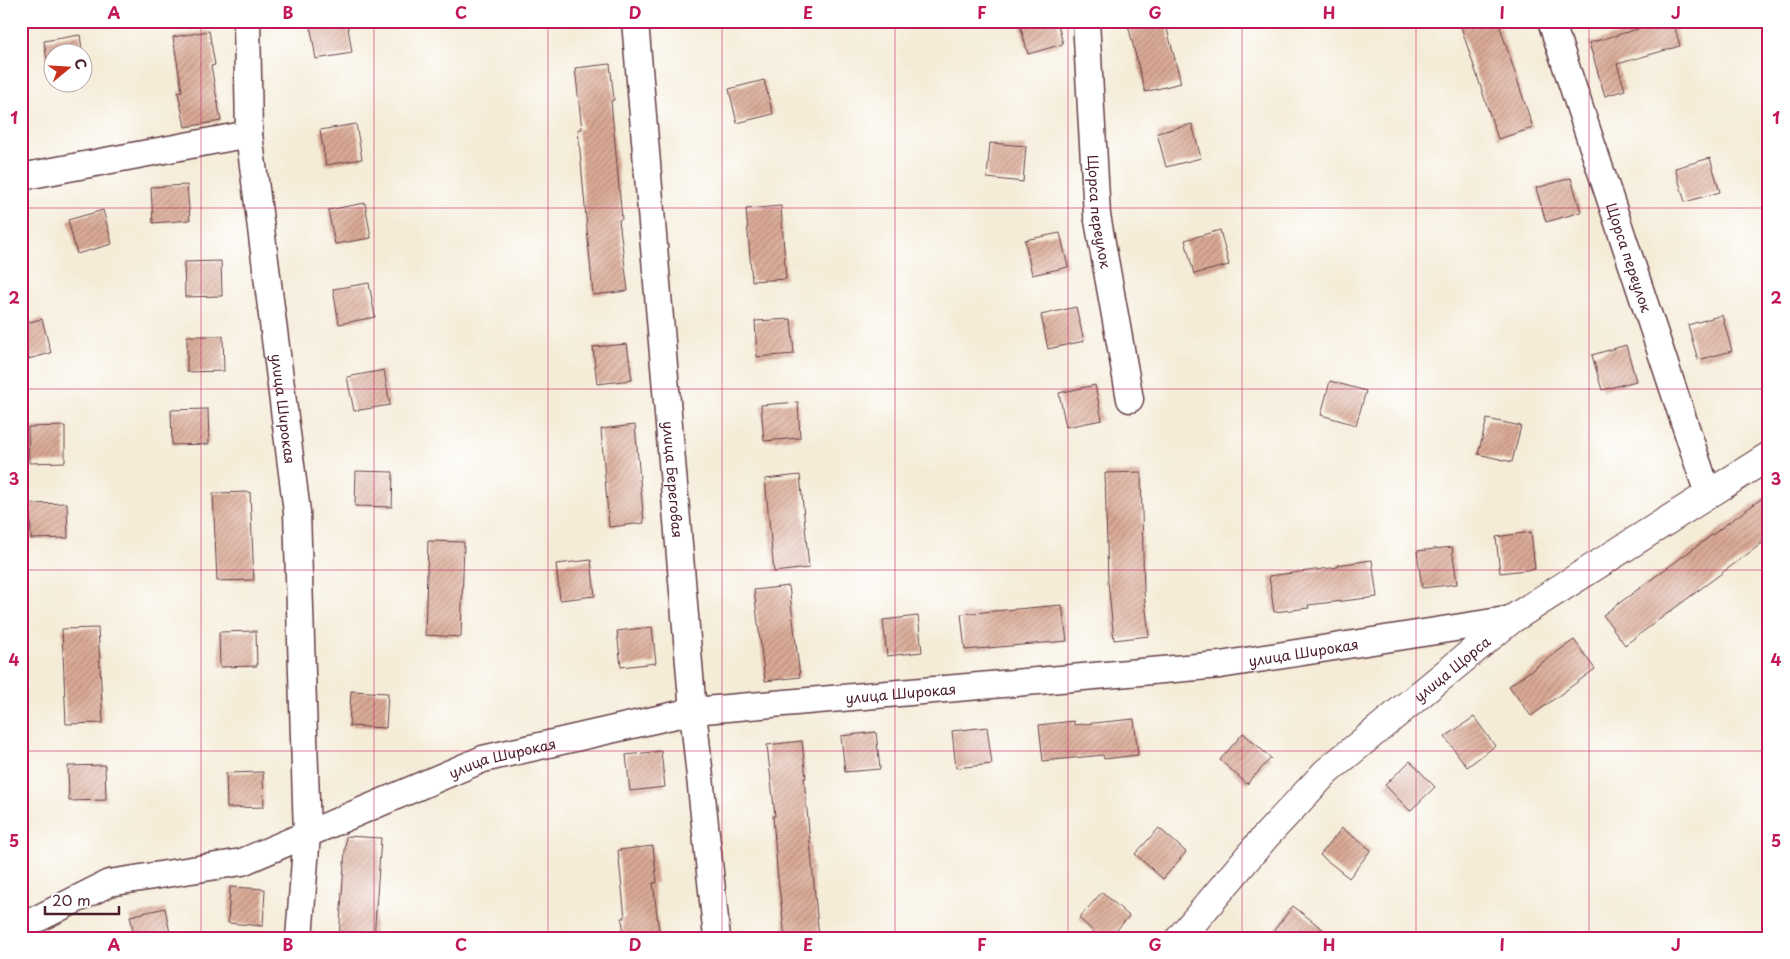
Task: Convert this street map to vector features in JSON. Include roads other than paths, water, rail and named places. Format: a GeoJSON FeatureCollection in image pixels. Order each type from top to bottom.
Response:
{"type":"FeatureCollection","features":[{"type":"Feature","properties":{"kind":"street","name":"улица Широкая"},"geometry":{"type":"LineString","coordinates":[[246,21],[249,134],[297,512],[307,834],[299,938]]}},
{"type":"Feature","properties":{"kind":"street","name":"улица Береговая"},"geometry":{"type":"LineString","coordinates":[[635,21],[693,711],[717,938]]}},
{"type":"Feature","properties":{"kind":"street","name":"Щорса переулок"},"geometry":{"type":"LineString","coordinates":[[1086,21],[1097,215],[1130,399]]}},
{"type":"Feature","properties":{"kind":"street","name":"Щорса переулок"},"geometry":{"type":"LineString","coordinates":[[1551,21],[1708,494]]}},
{"type":"Feature","properties":{"kind":"street"},"geometry":{"type":"LineString","coordinates":[[22,172],[249,134]]}},
{"type":"Feature","properties":{"kind":"street","name":"улица Щорса"},"geometry":{"type":"LineString","coordinates":[[1180,938],[1265,837],[1326,772],[1512,619],[1769,456]]}},
{"type":"Feature","properties":{"kind":"street","name":"улица Широкая"},"geometry":{"type":"LineString","coordinates":[[21,928],[109,883],[242,862],[483,759],[693,711],[1220,665],[1512,619]]}}]}
